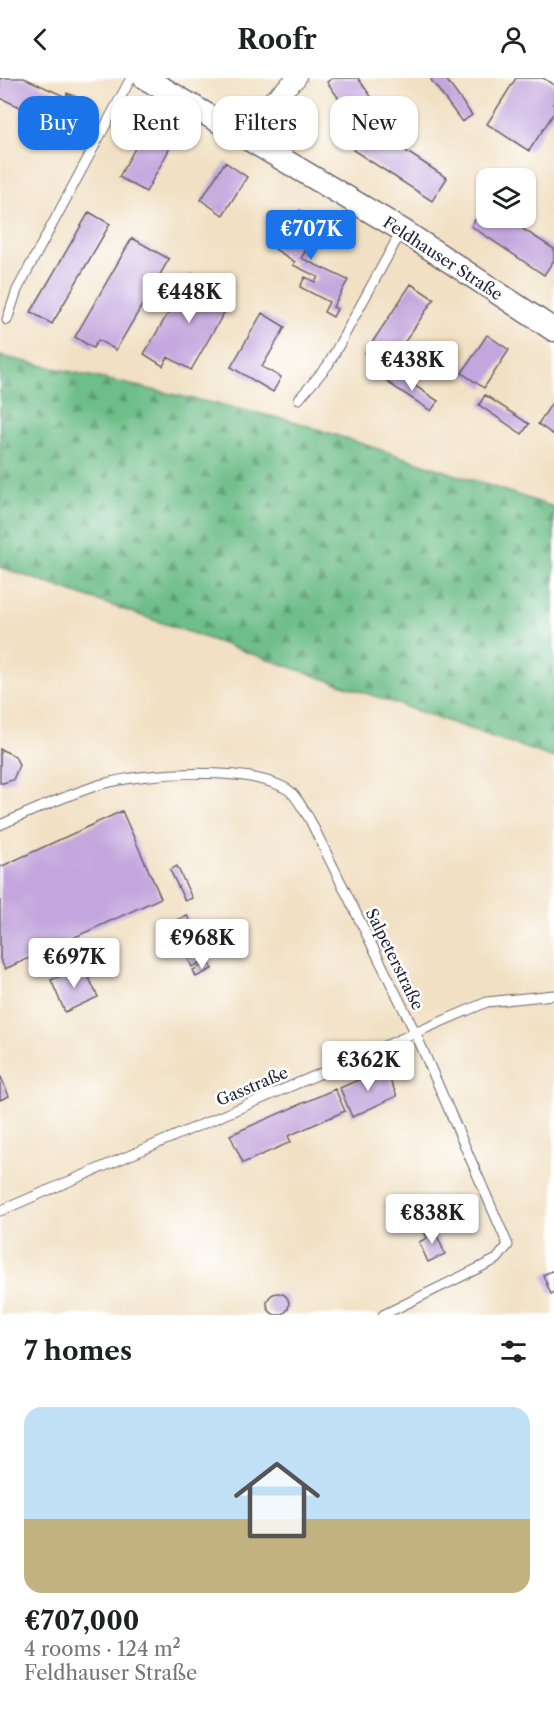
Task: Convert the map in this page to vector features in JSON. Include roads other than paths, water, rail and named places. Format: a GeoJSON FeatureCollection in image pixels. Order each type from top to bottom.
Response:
{"type":"FeatureCollection","features":[{"type":"Feature","properties":{"kind":"street","name":"Feldhauser Straße"},"geometry":{"type":"LineString","coordinates":[[145,78],[213,117]]}},
{"type":"Feature","properties":{"kind":"street"},"geometry":{"type":"LineString","coordinates":[[277,96],[297,78]]}},
{"type":"Feature","properties":{"kind":"street","name":"Feldhauser Straße"},"geometry":{"type":"LineString","coordinates":[[269,150],[402,230],[554,330]]}},
{"type":"Feature","properties":{"kind":"lane"},"geometry":{"type":"LineString","coordinates":[[7,320],[17,290],[131,78]]}},
{"type":"Feature","properties":{"kind":"lane"},"geometry":{"type":"LineString","coordinates":[[298,399],[328,365],[402,230]]}},
{"type":"Feature","properties":{"kind":"lane","name":"Salpeterstraße"},"geometry":{"type":"LineString","coordinates":[[0,825],[66,795],[105,783],[172,775],[252,777],[288,790],[309,818],[415,1032],[508,1245],[497,1259],[383,1315]]}},
{"type":"Feature","properties":{"kind":"lane","name":"Gasstraße"},"geometry":{"type":"LineString","coordinates":[[0,1211],[487,1002],[554,995]]}}]}
